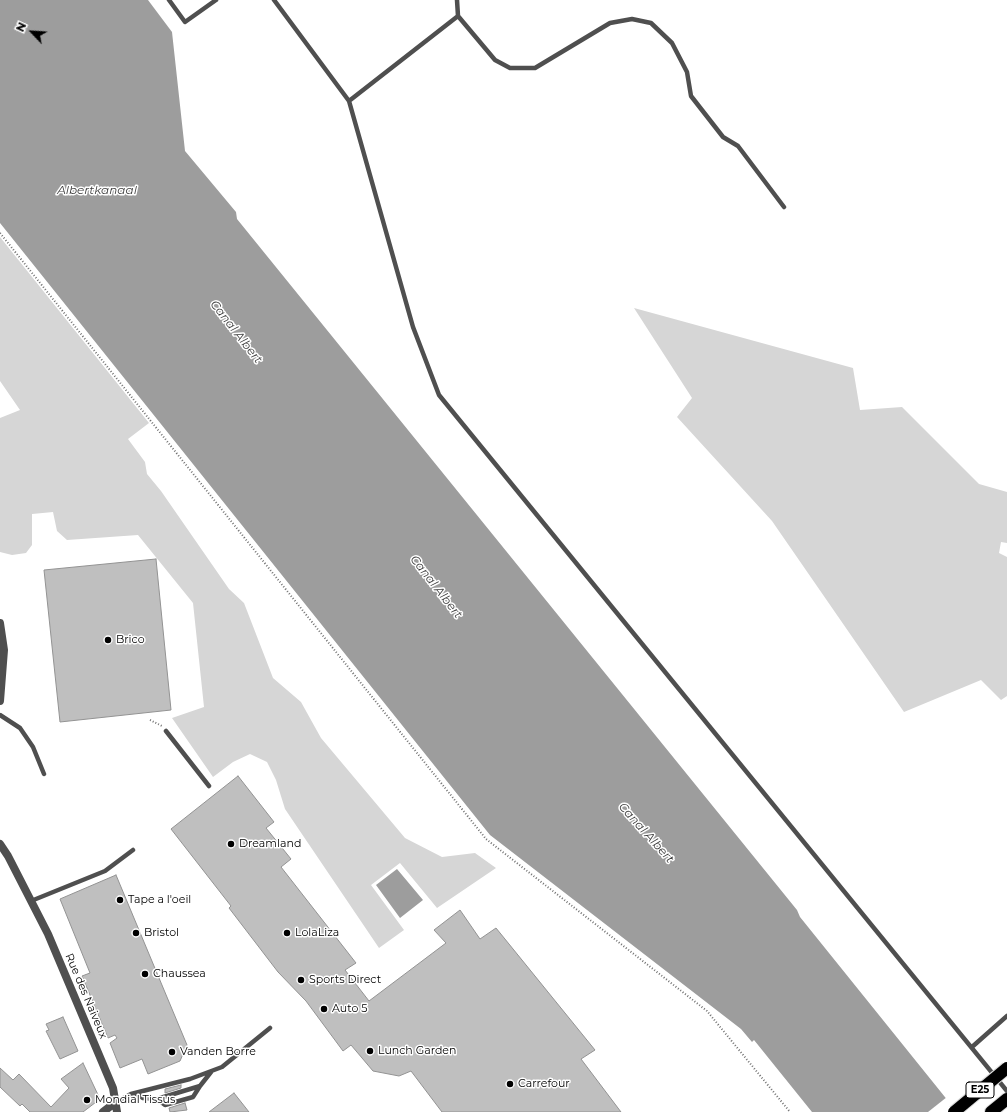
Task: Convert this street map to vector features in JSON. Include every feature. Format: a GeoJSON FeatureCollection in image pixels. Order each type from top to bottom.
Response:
{"type":"FeatureCollection","features":[{"type":"Feature","properties":{"kind":"highway","name":"E25"},"geometry":{"type":"LineString","coordinates":[[954,1112],[1007,1068]]}},
{"type":"Feature","properties":{"kind":"highway","name":"E25"},"geometry":{"type":"LineString","coordinates":[[992,1112],[1007,1099]]}},
{"type":"Feature","properties":{"kind":"street"},"geometry":{"type":"LineString","coordinates":[[0,623],[4,650],[0,701]]}},
{"type":"Feature","properties":{"kind":"street","name":"Rue des Naiveux"},"geometry":{"type":"LineString","coordinates":[[0,844],[8,856],[51,939],[112,1088],[117,1112]]}},
{"type":"Feature","properties":{"kind":"street"},"geometry":{"type":"LineString","coordinates":[[103,1112],[116,1102]]}},
{"type":"Feature","properties":{"kind":"lane"},"geometry":{"type":"LineString","coordinates":[[168,0],[185,22],[216,0]]}},
{"type":"Feature","properties":{"kind":"lane"},"geometry":{"type":"LineString","coordinates":[[274,0],[349,101],[413,327],[439,396],[1007,1091]]}},
{"type":"Feature","properties":{"kind":"lane"},"geometry":{"type":"LineString","coordinates":[[457,0],[458,16],[495,60],[510,68],[535,68],[610,23],[632,19],[651,23],[672,43],[686,72],[691,96],[723,137],[738,146],[784,207]]}},
{"type":"Feature","properties":{"kind":"lane"},"geometry":{"type":"LineString","coordinates":[[349,101],[458,16]]}},
{"type":"Feature","properties":{"kind":"lane"},"geometry":{"type":"LineString","coordinates":[[0,715],[20,728],[33,747],[44,774]]}},
{"type":"Feature","properties":{"kind":"lane"},"geometry":{"type":"LineString","coordinates":[[165,729],[209,786]]}},
{"type":"Feature","properties":{"kind":"lane"},"geometry":{"type":"LineString","coordinates":[[31,901],[105,870],[133,850]]}},
{"type":"Feature","properties":{"kind":"lane"},"geometry":{"type":"LineString","coordinates":[[972,1047],[1007,1016]]}},
{"type":"Feature","properties":{"kind":"lane"},"geometry":{"type":"LineString","coordinates":[[116,1102],[135,1093],[190,1080],[222,1067],[270,1028]]}},
{"type":"Feature","properties":{"kind":"lane"},"geometry":{"type":"LineString","coordinates":[[157,1099],[165,1105],[193,1097],[211,1072]]}},
{"type":"Feature","properties":{"kind":"lane"},"geometry":{"type":"LineString","coordinates":[[135,1093],[143,1098],[157,1099],[200,1086]]}},
{"type":"Feature","properties":{"kind":"path"},"geometry":{"type":"LineString","coordinates":[[0,233],[486,839],[707,1011],[790,1112]]}},
{"type":"Feature","properties":{"kind":"path"},"geometry":{"type":"LineString","coordinates":[[150,720],[160,724],[165,729]]}},
{"type":"Feature","properties":{"kind":"shaded area"},"geometry":{"type":"Polygon","coordinates":[[[0,237],[149,423],[128,439],[145,462],[147,474],[161,491],[229,589],[244,603],[273,678],[301,702],[321,738],[405,838],[442,857],[475,853],[496,868],[437,908],[400,863],[371,885],[404,930],[379,948],[285,809],[276,780],[267,762],[250,754],[233,762],[213,777],[172,718],[204,707],[193,603],[138,535],[67,540],[57,531],[53,512],[32,514],[32,545],[26,553],[12,555],[0,552],[0,418],[20,410],[0,381],[0,237]]]}},
{"type":"Feature","properties":{"kind":"shaded area"},"geometry":{"type":"Polygon","coordinates":[[[634,308],[853,368],[860,410],[902,407],[979,484],[1007,492],[1007,543],[1001,542],[999,553],[1007,557],[1007,696],[1001,700],[981,680],[904,712],[772,521],[677,417],[692,398],[634,308]]]}},
{"type":"Feature","properties":{"kind":"water","name":"Albertkanaal"},"geometry":{"type":"Polygon","coordinates":[[[0,0],[148,0],[172,32],[185,151],[236,212],[237,219],[797,910],[800,917],[957,1112],[812,1112],[754,1040],[752,1042],[741,1029],[490,835],[0,223],[0,0]]]}},
{"type":"Feature","properties":{"kind":"water"},"geometry":{"type":"Polygon","coordinates":[[[397,869],[423,900],[400,918],[376,885],[397,869]]]}},
{"type":"Feature","properties":{"kind":"pier"},"geometry":{"type":"Polygon","coordinates":[[[947,1097],[959,1112],[928,1112],[947,1097]]]}},
{"type":"Feature","properties":{"kind":"building","name":"Brico"},"geometry":{"type":"Polygon","coordinates":[[[156,559],[171,710],[60,722],[44,570],[156,559]]]}},
{"type":"Feature","properties":{"kind":"building"},"geometry":{"type":"Polygon","coordinates":[[[238,776],[274,822],[266,828],[291,859],[281,867],[356,963],[345,970],[369,1001],[446,943],[434,930],[460,910],[480,939],[496,928],[595,1050],[581,1059],[621,1112],[442,1112],[411,1071],[399,1076],[373,1071],[351,1045],[343,1051],[306,1001],[278,972],[229,908],[231,906],[171,829],[238,776]]]}},
{"type":"Feature","properties":{"kind":"building"},"geometry":{"type":"Polygon","coordinates":[[[116,875],[187,1045],[180,1061],[148,1074],[142,1059],[120,1068],[110,1043],[117,1038],[115,1035],[108,1038],[82,976],[90,973],[60,899],[116,875]]]}},
{"type":"Feature","properties":{"kind":"building"},"geometry":{"type":"Polygon","coordinates":[[[63,1017],[78,1051],[60,1059],[46,1031],[49,1030],[46,1024],[63,1017]]]}},
{"type":"Feature","properties":{"kind":"building"},"geometry":{"type":"Polygon","coordinates":[[[83,1063],[100,1099],[83,1112],[30,1112],[22,1104],[20,1106],[0,1087],[0,1068],[13,1080],[19,1074],[51,1107],[69,1088],[61,1079],[83,1063]]]}},
{"type":"Feature","properties":{"kind":"building"},"geometry":{"type":"Polygon","coordinates":[[[181,1085],[181,1088],[165,1093],[165,1089],[181,1085]]]}},
{"type":"Feature","properties":{"kind":"building"},"geometry":{"type":"Polygon","coordinates":[[[234,1093],[249,1112],[209,1112],[234,1093]]]}},
{"type":"Feature","properties":{"kind":"building"},"geometry":{"type":"Polygon","coordinates":[[[185,1103],[187,1110],[170,1112],[169,1108],[185,1103]]]}},
{"type":"Feature","properties":{"kind":"place","name":"Brico"},"geometry":{"type":"Point","coordinates":[108,640]}},
{"type":"Feature","properties":{"kind":"place","name":"Dreamland"},"geometry":{"type":"Point","coordinates":[231,844]}},
{"type":"Feature","properties":{"kind":"place","name":"Tape a l'oeil"},"geometry":{"type":"Point","coordinates":[120,900]}},
{"type":"Feature","properties":{"kind":"place","name":"Bristol"},"geometry":{"type":"Point","coordinates":[136,933]}},
{"type":"Feature","properties":{"kind":"place","name":"LolaLiza"},"geometry":{"type":"Point","coordinates":[287,933]}},
{"type":"Feature","properties":{"kind":"place","name":"Chaussea"},"geometry":{"type":"Point","coordinates":[145,974]}},
{"type":"Feature","properties":{"kind":"place","name":"Sports Direct"},"geometry":{"type":"Point","coordinates":[301,980]}},
{"type":"Feature","properties":{"kind":"place","name":"Auto 5"},"geometry":{"type":"Point","coordinates":[324,1009]}},
{"type":"Feature","properties":{"kind":"place","name":"Lunch Garden"},"geometry":{"type":"Point","coordinates":[370,1051]}},
{"type":"Feature","properties":{"kind":"place","name":"Vanden Borre"},"geometry":{"type":"Point","coordinates":[172,1052]}},
{"type":"Feature","properties":{"kind":"place","name":"Carrefour"},"geometry":{"type":"Point","coordinates":[510,1084]}},
{"type":"Feature","properties":{"kind":"place","name":"Mondial Tissus"},"geometry":{"type":"Point","coordinates":[87,1100]}},
{"type":"Feature","properties":{"kind":"water label","name":"Canal Albert"},"geometry":{"type":"Point","coordinates":[236,332]}},
{"type":"Feature","properties":{"kind":"water label","name":"Canal Albert"},"geometry":{"type":"Point","coordinates":[436,587]}},
{"type":"Feature","properties":{"kind":"water label","name":"Canal Albert"},"geometry":{"type":"Point","coordinates":[646,833]}}]}
